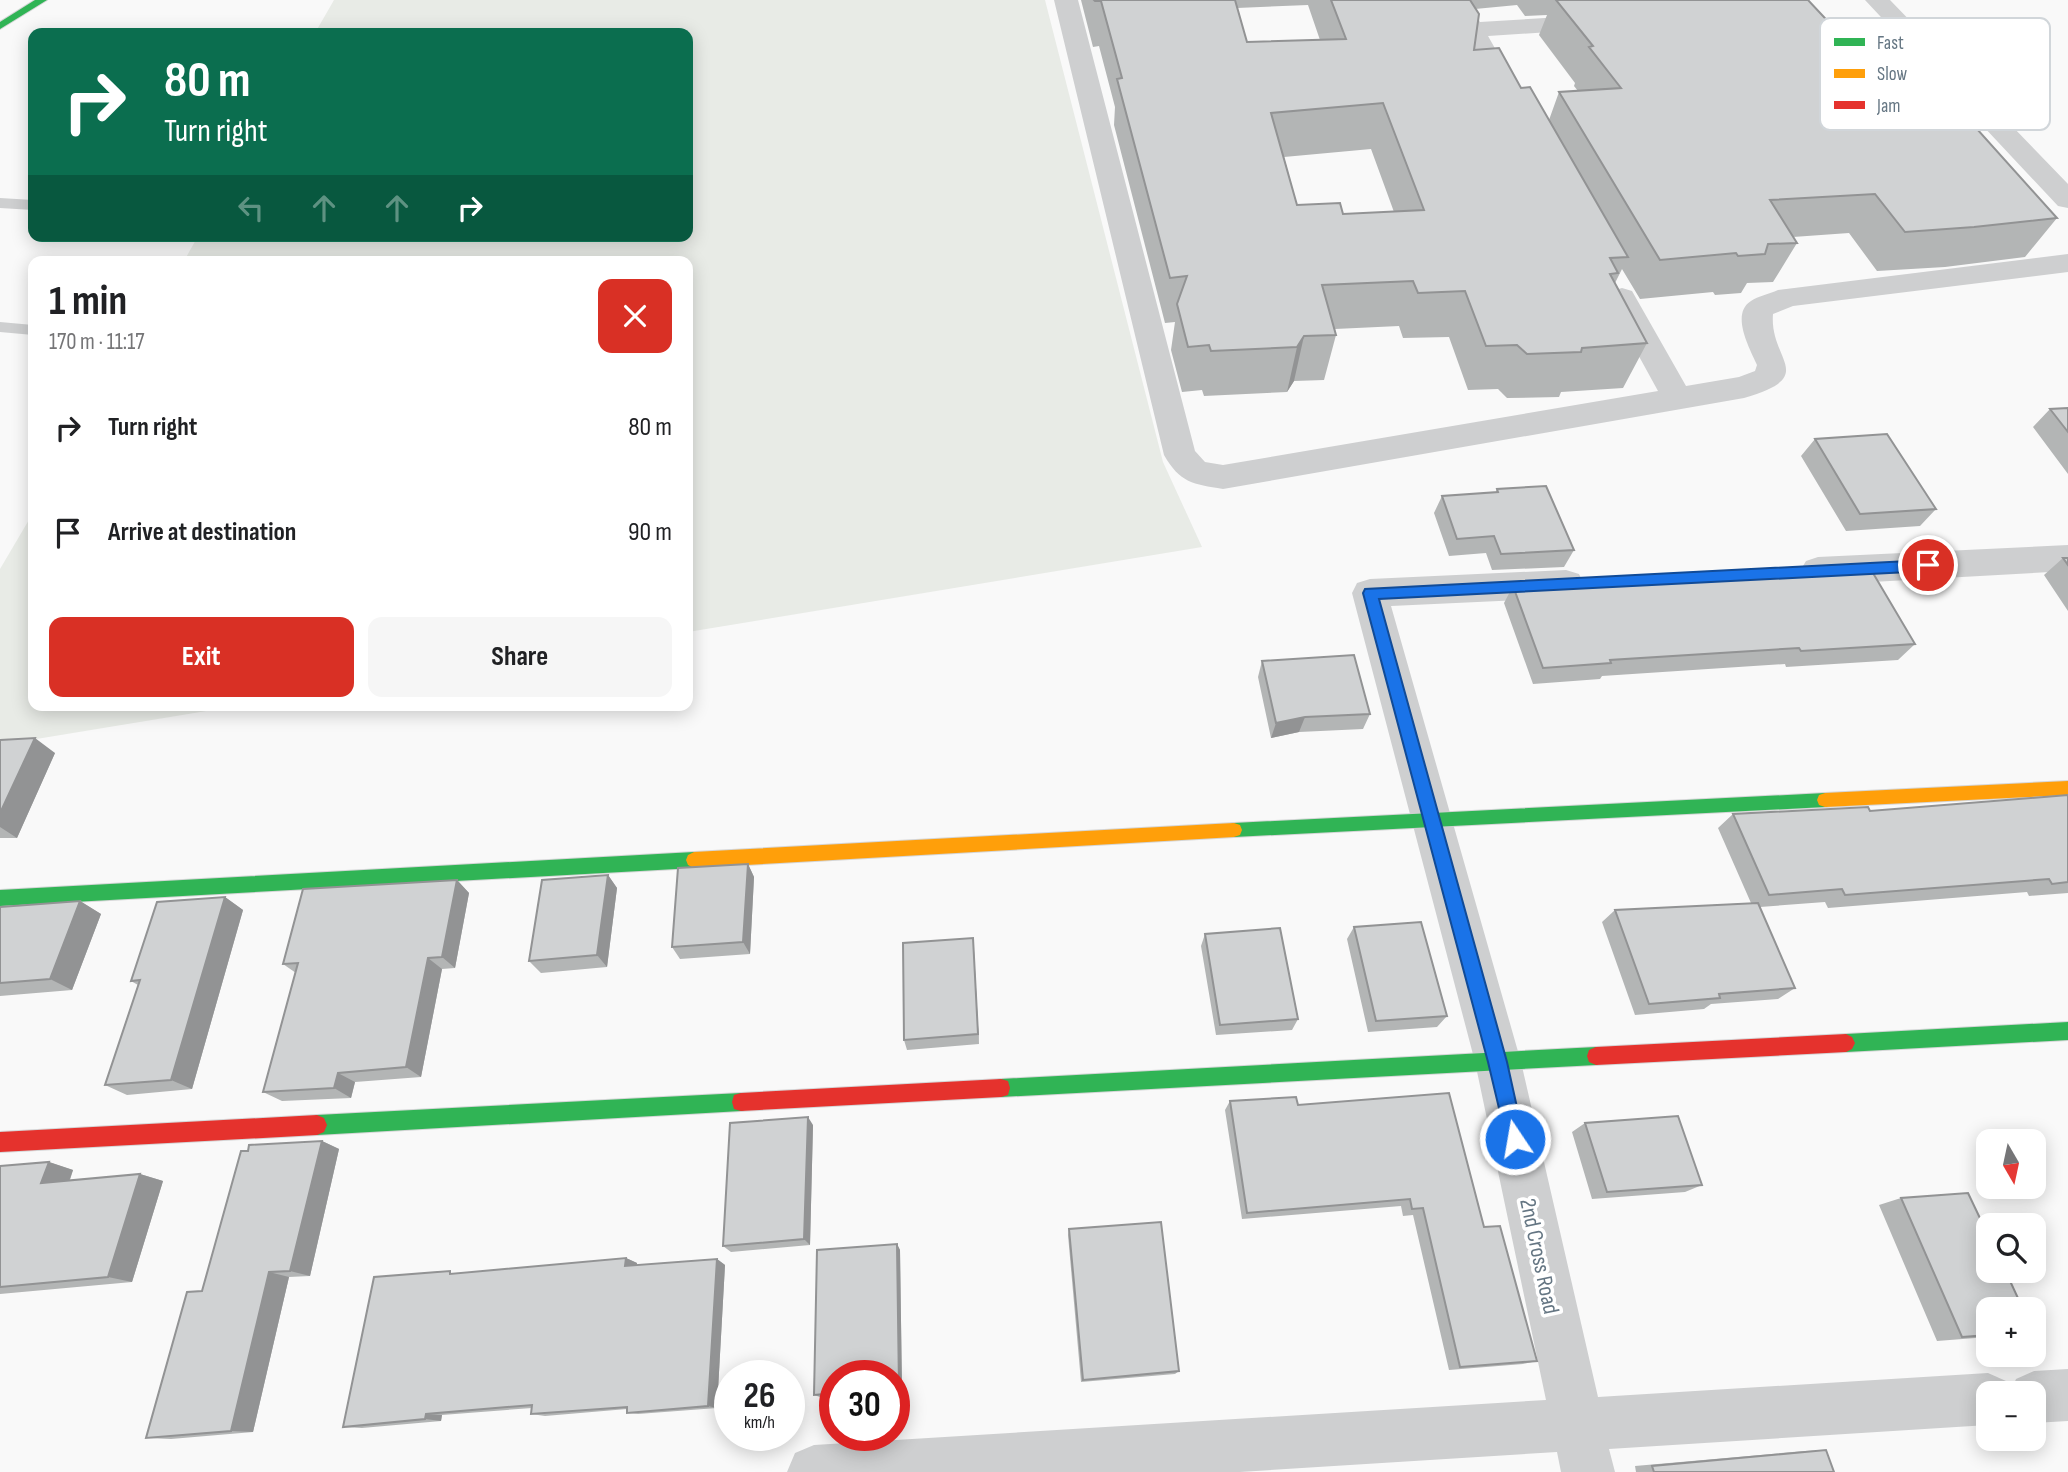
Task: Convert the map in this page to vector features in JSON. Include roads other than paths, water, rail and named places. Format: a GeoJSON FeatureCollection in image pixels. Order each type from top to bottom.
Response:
{"type":"FeatureCollection","features":[{"type":"Feature","properties":{"kind":"street"},"geometry":{"type":"LineString","coordinates":[[0,26],[42,0]]}},
{"type":"Feature","properties":{"kind":"street"},"geometry":{"type":"LineString","coordinates":[[1066,0],[1180,455],[1195,472],[1223,477],[1744,387],[1769,377],[1772,365],[1757,329],[1759,309],[1788,297],[2068,263]]}},
{"type":"Feature","properties":{"kind":"street"},"geometry":{"type":"LineString","coordinates":[[1455,0],[1519,114]]}},
{"type":"Feature","properties":{"kind":"street"},"geometry":{"type":"LineString","coordinates":[[1877,0],[1894,18]]}},
{"type":"Feature","properties":{"kind":"street"},"geometry":{"type":"LineString","coordinates":[[1473,30],[1624,20]]}},
{"type":"Feature","properties":{"kind":"street"},"geometry":{"type":"LineString","coordinates":[[2001,130],[2068,200]]}},
{"type":"Feature","properties":{"kind":"street"},"geometry":{"type":"LineString","coordinates":[[1612,280],[1678,399]]}},
{"type":"Feature","properties":{"kind":"street"},"geometry":{"type":"LineString","coordinates":[[1789,572],[2068,558]]}},
{"type":"Feature","properties":{"kind":"street","name":"2nd Cross Road"},"geometry":{"type":"LineString","coordinates":[[1588,1472],[1498,1062],[1370,593],[1594,582]]}},
{"type":"Feature","properties":{"kind":"street"},"geometry":{"type":"LineString","coordinates":[[0,898],[1431,819],[2068,788]]}},
{"type":"Feature","properties":{"kind":"street"},"geometry":{"type":"LineString","coordinates":[[0,1143],[2068,1031]]}},
{"type":"Feature","properties":{"kind":"street"},"geometry":{"type":"LineString","coordinates":[[2046,1396],[2068,1395]]}},
{"type":"Feature","properties":{"kind":"street"},"geometry":{"type":"LineString","coordinates":[[814,1472],[1976,1400]]}},
{"type":"Feature","properties":{"kind":"lane"},"geometry":{"type":"LineString","coordinates":[[0,203],[28,205]]}},
{"type":"Feature","properties":{"kind":"lane"},"geometry":{"type":"LineString","coordinates":[[0,327],[28,330]]}}]}
